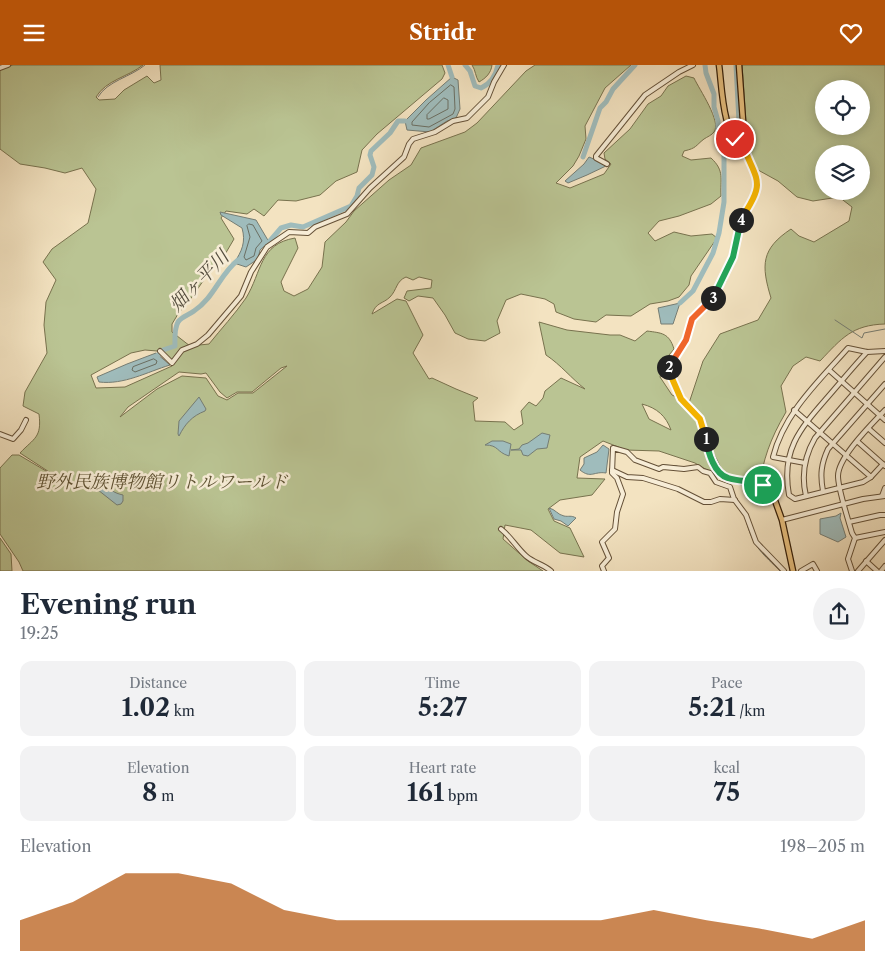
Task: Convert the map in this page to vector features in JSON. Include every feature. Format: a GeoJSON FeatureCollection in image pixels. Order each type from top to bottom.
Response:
{"type":"FeatureCollection","features":[{"type":"Feature","properties":{"kind":"main road"},"geometry":{"type":"LineString","coordinates":[[719,65],[727,123],[736,140],[744,145]]}},
{"type":"Feature","properties":{"kind":"main road"},"geometry":{"type":"LineString","coordinates":[[739,65],[744,145],[756,177],[757,190],[741,221],[733,257],[723,280],[712,298],[692,319],[686,340],[669,367],[671,376],[683,401],[700,419],[708,449],[718,471],[728,479],[750,481],[766,487],[773,495],[782,520],[793,571]]}},
{"type":"Feature","properties":{"kind":"street"},"geometry":{"type":"LineString","coordinates":[[0,68],[8,65]]}},
{"type":"Feature","properties":{"kind":"street"},"geometry":{"type":"LineString","coordinates":[[161,353],[172,363],[182,350],[197,344],[208,335],[241,296],[251,272],[262,258],[267,247],[276,240],[289,232],[308,233],[315,227],[341,217],[352,209],[370,188],[404,157],[409,144],[414,139],[435,132],[453,121],[467,118],[488,97],[504,65]]}},
{"type":"Feature","properties":{"kind":"street"},"geometry":{"type":"LineString","coordinates":[[607,164],[596,158],[596,156],[640,101],[655,88],[683,69],[693,65]]}},
{"type":"Feature","properties":{"kind":"street"},"geometry":{"type":"LineString","coordinates":[[805,463],[773,457],[782,431],[794,410],[848,348],[867,352],[885,351]]}},
{"type":"Feature","properties":{"kind":"street"},"geometry":{"type":"LineString","coordinates":[[858,442],[884,465],[871,477],[863,481],[795,499],[789,495],[788,459],[795,439],[807,421],[867,352]]}},
{"type":"Feature","properties":{"kind":"street"},"geometry":{"type":"LineString","coordinates":[[806,496],[803,471],[810,447],[885,357]]}},
{"type":"Feature","properties":{"kind":"street"},"geometry":{"type":"LineString","coordinates":[[828,370],[885,420]]}},
{"type":"Feature","properties":{"kind":"street"},"geometry":{"type":"LineString","coordinates":[[823,491],[821,479],[822,463],[832,443],[885,384]]}},
{"type":"Feature","properties":{"kind":"street"},"geometry":{"type":"LineString","coordinates":[[794,410],[871,477]]}},
{"type":"Feature","properties":{"kind":"street"},"geometry":{"type":"LineString","coordinates":[[852,571],[848,559],[855,537],[840,487],[839,469],[846,455],[885,410]]}},
{"type":"Feature","properties":{"kind":"street"},"geometry":{"type":"LineString","coordinates":[[0,434],[13,439],[21,430],[26,420]]}},
{"type":"Feature","properties":{"kind":"street"},"geometry":{"type":"LineString","coordinates":[[869,429],[885,443]]}},
{"type":"Feature","properties":{"kind":"street"},"geometry":{"type":"LineString","coordinates":[[604,571],[602,566],[609,558],[602,542],[615,529],[623,494],[617,478],[612,473],[613,448],[627,452],[634,459],[659,469],[663,467],[684,469],[698,467],[710,473],[716,482],[730,487],[733,500],[746,515],[756,542],[784,571]]}},
{"type":"Feature","properties":{"kind":"street"},"geometry":{"type":"LineString","coordinates":[[612,470],[627,477],[643,478],[678,489],[704,502],[720,499],[733,500]]}},
{"type":"Feature","properties":{"kind":"street"},"geometry":{"type":"LineString","coordinates":[[782,520],[883,496],[885,488]]}},
{"type":"Feature","properties":{"kind":"street"},"geometry":{"type":"LineString","coordinates":[[849,522],[885,515]]}},
{"type":"Feature","properties":{"kind":"street"},"geometry":{"type":"LineString","coordinates":[[501,529],[525,555],[551,571]]}},
{"type":"Feature","properties":{"kind":"street"},"geometry":{"type":"LineString","coordinates":[[855,537],[885,532]]}},
{"type":"Feature","properties":{"kind":"street"},"geometry":{"type":"LineString","coordinates":[[858,571],[885,540]]}},
{"type":"Feature","properties":{"kind":"street"},"geometry":{"type":"LineString","coordinates":[[866,561],[879,571],[885,566]]}},
{"type":"Feature","properties":{"kind":"street"},"geometry":{"type":"LineString","coordinates":[[801,571],[813,564],[817,571]]}},
{"type":"Feature","properties":{"kind":"green space","name":"野外民族博物館リトルワールド"},"geometry":{"type":"Polygon","coordinates":[[[13,65],[143,65],[105,87],[96,97],[99,100],[115,99],[124,90],[147,76],[154,83],[161,80],[160,65],[442,65],[445,73],[442,79],[377,134],[362,150],[357,172],[336,181],[320,195],[296,201],[278,200],[264,216],[254,209],[247,214],[226,211],[221,218],[234,239],[224,256],[210,271],[172,324],[172,332],[190,346],[209,344],[246,298],[268,253],[274,246],[283,241],[295,238],[298,248],[281,282],[284,291],[294,296],[308,289],[322,267],[325,242],[346,222],[354,211],[389,180],[411,165],[421,148],[465,132],[477,123],[526,71],[535,65],[631,65],[605,88],[585,126],[586,139],[579,156],[573,166],[556,183],[570,188],[604,174],[611,164],[605,159],[604,153],[630,129],[648,104],[661,96],[668,86],[686,76],[694,78],[713,113],[716,127],[712,134],[694,148],[684,151],[682,156],[691,160],[711,158],[720,171],[721,196],[711,204],[659,221],[648,233],[655,241],[674,232],[691,236],[712,234],[717,238],[691,276],[689,285],[679,297],[650,304],[631,316],[606,315],[596,322],[574,319],[556,312],[554,304],[545,299],[521,294],[506,300],[497,321],[500,333],[485,341],[468,339],[455,333],[433,298],[418,296],[409,301],[404,298],[407,291],[431,288],[432,280],[419,277],[413,280],[406,277],[398,283],[390,297],[374,310],[372,314],[397,299],[406,301],[423,335],[413,353],[429,379],[432,378],[478,398],[473,402],[475,421],[505,422],[514,430],[523,424],[521,411],[529,402],[536,406],[543,398],[545,391],[561,378],[585,389],[546,355],[539,322],[567,330],[620,335],[635,341],[647,331],[664,335],[670,340],[674,349],[664,361],[660,377],[672,395],[689,403],[703,361],[720,334],[758,320],[771,298],[766,276],[766,259],[769,251],[781,236],[791,229],[799,236],[814,242],[849,221],[852,207],[843,200],[870,200],[870,145],[815,145],[815,200],[820,200],[813,201],[797,197],[778,181],[758,170],[751,157],[747,139],[742,65],[885,65],[885,324],[864,327],[848,334],[820,361],[806,357],[793,366],[781,386],[786,412],[768,450],[758,490],[724,480],[695,463],[659,451],[626,450],[603,441],[580,457],[577,478],[605,479],[592,495],[560,500],[548,509],[554,521],[570,528],[584,557],[560,553],[531,530],[505,525],[503,539],[528,561],[543,571],[23,571],[0,534],[0,468],[12,455],[19,455],[63,481],[20,453],[36,437],[40,422],[39,414],[23,406],[25,392],[47,353],[44,325],[46,302],[56,280],[43,262],[52,249],[88,223],[96,189],[82,168],[65,173],[20,164],[0,149],[0,69],[13,65]],[[161,349],[131,353],[91,375],[96,388],[125,387],[172,366],[161,349]],[[287,366],[281,368],[252,392],[237,392],[227,398],[220,392],[206,373],[179,372],[128,407],[120,417],[157,389],[182,376],[206,378],[218,396],[227,400],[238,393],[253,393],[287,366]],[[642,404],[649,419],[671,430],[660,413],[642,404]]]}},
{"type":"Feature","properties":{"kind":"green space"},"geometry":{"type":"Polygon","coordinates":[[[472,65],[492,65],[488,75],[479,82],[472,65]]]}},
{"type":"Feature","properties":{"kind":"green space"},"geometry":{"type":"Polygon","coordinates":[[[0,538],[11,554],[12,571],[0,571],[0,538]]]}},
{"type":"Feature","properties":{"kind":"water"},"geometry":{"type":"Polygon","coordinates":[[[452,77],[458,80],[460,109],[456,118],[447,121],[430,132],[407,130],[405,121],[452,77]]]}},
{"type":"Feature","properties":{"kind":"water"},"geometry":{"type":"Polygon","coordinates":[[[589,157],[608,165],[568,183],[565,181],[584,164],[589,157]]]}},
{"type":"Feature","properties":{"kind":"water"},"geometry":{"type":"Polygon","coordinates":[[[220,212],[256,220],[269,242],[260,250],[258,259],[246,267],[234,263],[244,238],[242,228],[221,215],[220,212]]]}},
{"type":"Feature","properties":{"kind":"water"},"geometry":{"type":"Polygon","coordinates":[[[680,303],[673,324],[661,324],[658,308],[680,303]]]}},
{"type":"Feature","properties":{"kind":"water"},"geometry":{"type":"Polygon","coordinates":[[[156,353],[170,365],[126,380],[99,382],[97,377],[156,353]]]}},
{"type":"Feature","properties":{"kind":"water"},"geometry":{"type":"Polygon","coordinates":[[[199,397],[206,409],[205,411],[189,421],[179,436],[179,421],[199,397]]]}},
{"type":"Feature","properties":{"kind":"water"},"geometry":{"type":"Polygon","coordinates":[[[542,433],[550,435],[547,448],[537,449],[528,456],[523,455],[521,450],[511,450],[519,449],[522,445],[542,433]]]}},
{"type":"Feature","properties":{"kind":"water"},"geometry":{"type":"Polygon","coordinates":[[[492,441],[503,441],[511,444],[509,456],[493,446],[485,445],[492,441]]]}},
{"type":"Feature","properties":{"kind":"water"},"geometry":{"type":"Polygon","coordinates":[[[603,445],[609,449],[606,473],[587,474],[580,470],[584,464],[584,458],[597,452],[603,445]]]}},
{"type":"Feature","properties":{"kind":"water"},"geometry":{"type":"Polygon","coordinates":[[[100,479],[105,481],[112,491],[123,495],[121,504],[117,505],[93,486],[100,479]]]}},
{"type":"Feature","properties":{"kind":"water"},"geometry":{"type":"Polygon","coordinates":[[[549,508],[562,515],[576,518],[568,526],[554,519],[549,508]]]}},
{"type":"Feature","properties":{"kind":"water"},"geometry":{"type":"Polygon","coordinates":[[[841,513],[840,518],[846,537],[838,542],[820,534],[820,519],[836,516],[841,513]]]}},
{"type":"Feature","properties":{"kind":"waterway"},"geometry":{"type":"LineString","coordinates":[[98,97],[107,87],[145,65]]}},
{"type":"Feature","properties":{"kind":"waterway"},"geometry":{"type":"LineString","coordinates":[[448,65],[452,77]]}},
{"type":"Feature","properties":{"kind":"waterway"},"geometry":{"type":"LineString","coordinates":[[465,65],[470,71],[475,86],[481,88],[492,79],[498,65]]}},
{"type":"Feature","properties":{"kind":"waterway"},"geometry":{"type":"LineString","coordinates":[[583,157],[600,108],[606,102],[613,89],[635,65]]}},
{"type":"Feature","properties":{"kind":"waterway"},"geometry":{"type":"LineString","coordinates":[[680,303],[693,291],[713,253],[719,233],[724,202],[724,145],[718,133],[714,94],[705,65]]}},
{"type":"Feature","properties":{"kind":"waterway"},"geometry":{"type":"LineString","coordinates":[[736,65],[740,140]]}},
{"type":"Feature","properties":{"kind":"waterway","name":"畑ヶ平川"},"geometry":{"type":"LineString","coordinates":[[265,244],[281,228],[291,225],[303,227],[351,206],[359,188],[372,175],[374,167],[370,155],[371,151],[390,133],[398,121],[405,121]]}},
{"type":"Feature","properties":{"kind":"waterway","name":"畑ヶ平川"},"geometry":{"type":"LineString","coordinates":[[158,355],[163,350],[175,346],[175,331],[178,322],[207,300],[226,272],[238,260]]}},
{"type":"Feature","properties":{"kind":"waterway"},"geometry":{"type":"LineString","coordinates":[[835,320],[862,338],[864,333],[885,329]]}},
{"type":"Feature","properties":{"kind":"waterway"},"geometry":{"type":"LineString","coordinates":[[664,465],[677,466]]}},
{"type":"Feature","properties":{"kind":"waterway"},"geometry":{"type":"LineString","coordinates":[[716,484],[724,487]]}},
{"type":"Feature","properties":{"kind":"waterway"},"geometry":{"type":"LineString","coordinates":[[747,524],[756,545],[780,571]]}},
{"type":"Feature","properties":{"kind":"route"},"geometry":{"type":"LineString","coordinates":[[735,139],[744,145],[756,177],[757,190],[741,221],[733,257],[723,280],[712,298],[692,319],[688,336],[671,362],[669,371],[683,401],[701,420],[708,449],[718,471],[728,479],[750,481],[763,485]]}}]}
